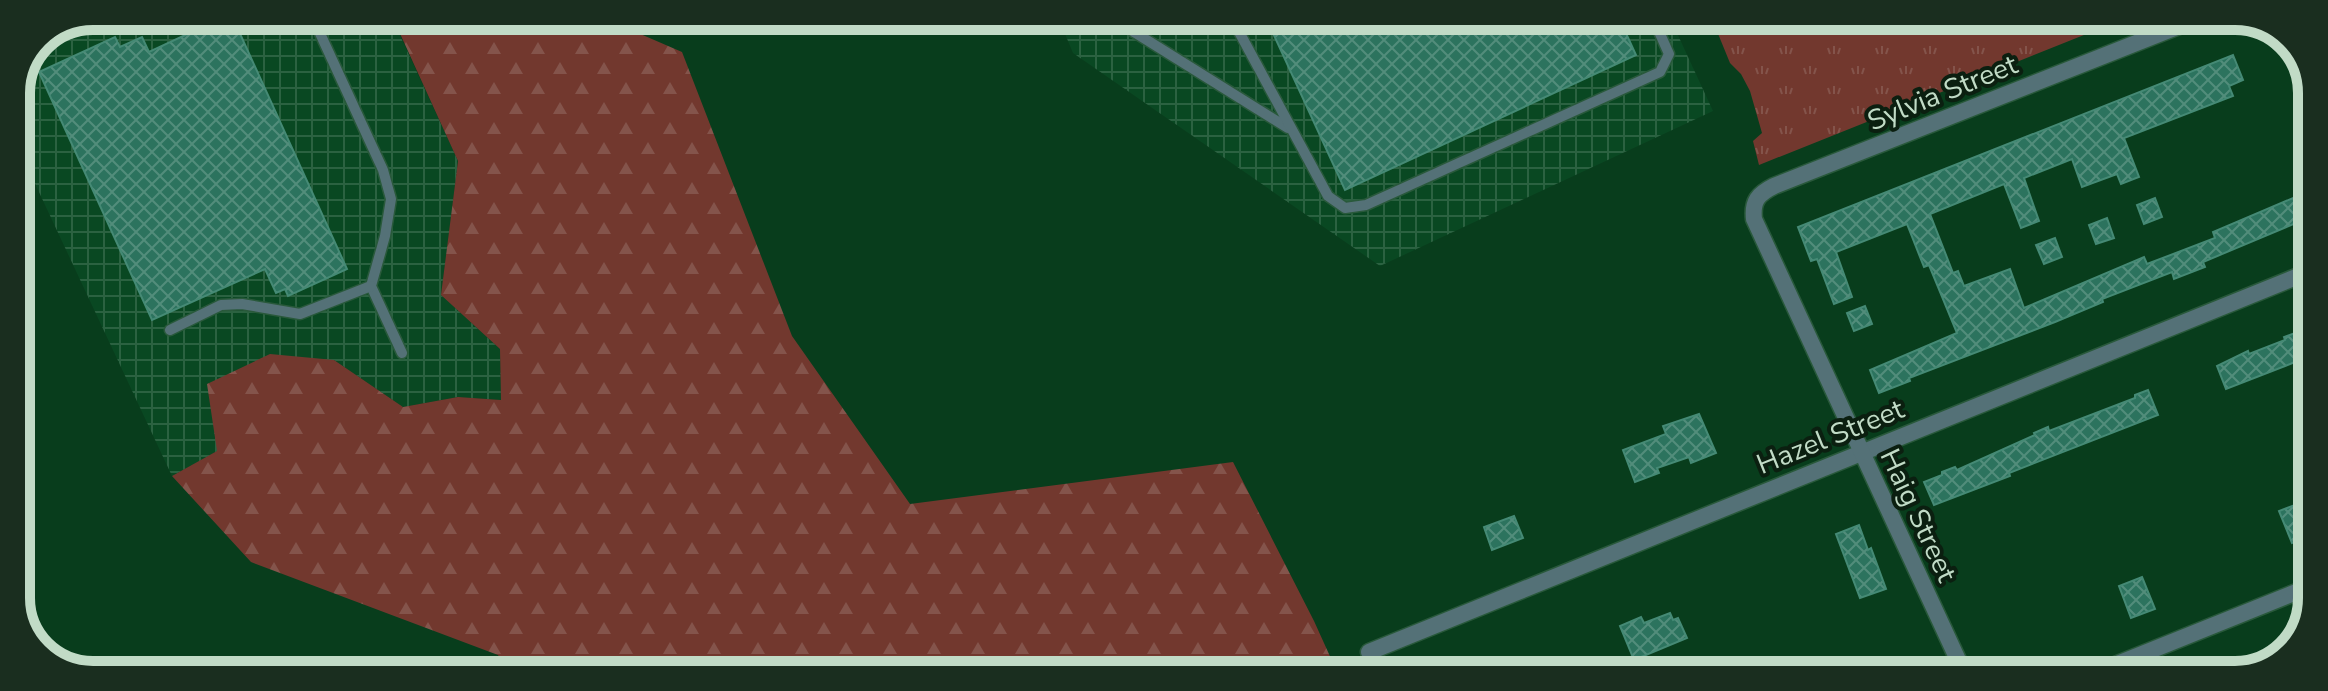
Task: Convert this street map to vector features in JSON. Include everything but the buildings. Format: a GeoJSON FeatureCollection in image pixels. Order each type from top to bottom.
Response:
{"type":"FeatureCollection","features":[{"type":"Feature","properties":{"kind":"street","name":"Sylvia Street"},"geometry":{"type":"LineString","coordinates":[[1755,201],[1760,193],[1774,186],[2169,30]]}},
{"type":"Feature","properties":{"kind":"street","name":"Haig Street"},"geometry":{"type":"LineString","coordinates":[[1755,201],[1754,219],[1958,661]]}},
{"type":"Feature","properties":{"kind":"street","name":"Hazel Street"},"geometry":{"type":"LineString","coordinates":[[1369,652],[2298,276]]}},
{"type":"Feature","properties":{"kind":"street"},"geometry":{"type":"LineString","coordinates":[[2125,661],[2298,591]]}},
{"type":"Feature","properties":{"kind":"lane"},"geometry":{"type":"LineString","coordinates":[[318,30],[383,170],[391,199],[385,236],[371,286],[402,353]]}},
{"type":"Feature","properties":{"kind":"lane"},"geometry":{"type":"LineString","coordinates":[[1134,32],[1139,30]]}},
{"type":"Feature","properties":{"kind":"lane"},"geometry":{"type":"LineString","coordinates":[[1238,30],[1328,196],[1345,208],[1366,205],[1660,72],[1669,54],[1658,30]]}},
{"type":"Feature","properties":{"kind":"lane"},"geometry":{"type":"LineString","coordinates":[[1134,32],[1289,129]]}},
{"type":"Feature","properties":{"kind":"lane"},"geometry":{"type":"LineString","coordinates":[[170,330],[221,305],[242,304],[300,314],[371,286]]}},
{"type":"Feature","properties":{"kind":"shaded area"},"geometry":{"type":"Polygon","coordinates":[[[397,30],[458,161],[441,295],[500,349],[501,400],[458,397],[403,407],[334,360],[218,451],[172,476],[30,173],[30,93],[35,69],[48,48],[81,31],[397,30]]]}},
{"type":"Feature","properties":{"kind":"shaded area"},"geometry":{"type":"Polygon","coordinates":[[[1063,30],[1676,30],[1713,111],[1380,266],[1073,53],[1063,30]]]}},
{"type":"Feature","properties":{"kind":"green space"},"geometry":{"type":"Polygon","coordinates":[[[398,30],[631,30],[682,52],[792,336],[910,504],[1233,462],[1332,661],[502,661],[498,655],[251,562],[172,476],[217,451],[207,384],[270,354],[334,360],[403,407],[458,397],[501,400],[500,349],[441,295],[458,161],[398,30]]]}},
{"type":"Feature","properties":{"kind":"green space"},"geometry":{"type":"Polygon","coordinates":[[[1716,30],[2096,30],[1759,165],[1753,141],[1762,133],[1750,91],[1741,74],[1730,63],[1716,30]]]}}]}
